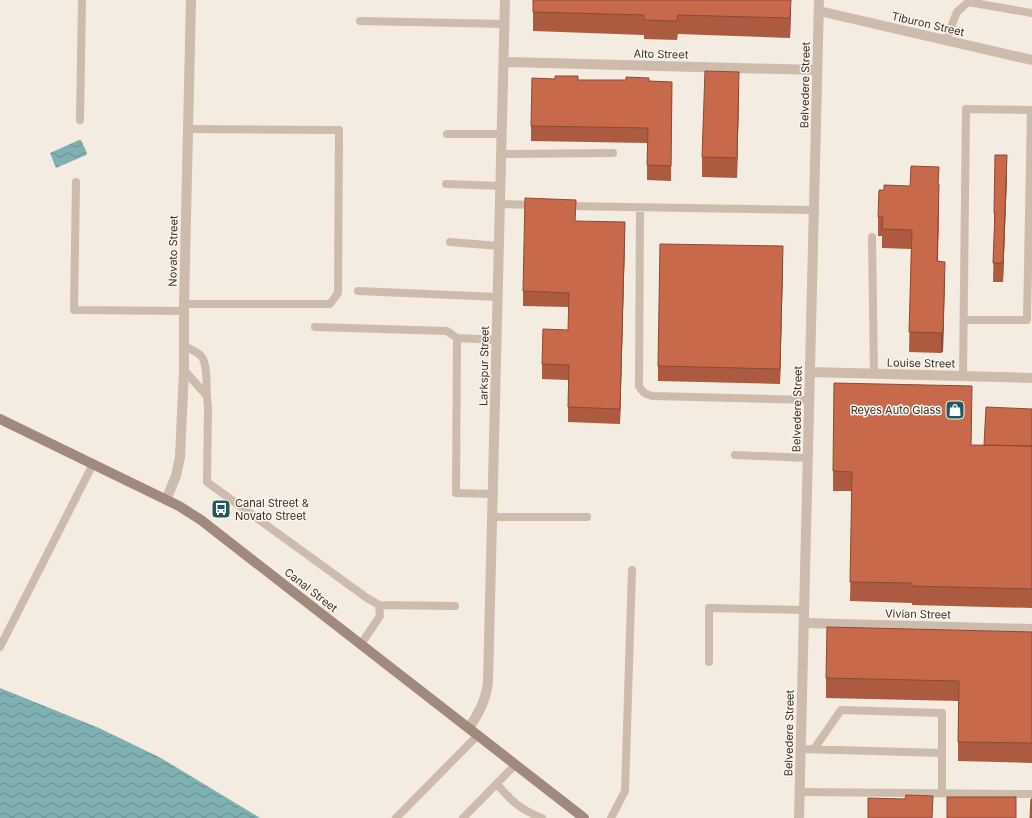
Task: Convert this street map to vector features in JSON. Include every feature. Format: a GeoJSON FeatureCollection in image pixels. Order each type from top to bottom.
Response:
{"type":"FeatureCollection","features":[{"type":"Feature","properties":{"kind":"street","name":"Novato Street"},"geometry":{"type":"LineString","coordinates":[[166,500],[174,483],[179,464],[184,370],[191,0]]}},
{"type":"Feature","properties":{"kind":"street","name":"Larkspur Street"},"geometry":{"type":"LineString","coordinates":[[469,728],[481,710],[487,692],[488,682],[505,0]]}},
{"type":"Feature","properties":{"kind":"street","name":"Belvedere Street"},"geometry":{"type":"LineString","coordinates":[[800,818],[819,0]]}},
{"type":"Feature","properties":{"kind":"street","name":"Tiburon Street"},"geometry":{"type":"LineString","coordinates":[[819,11],[1032,60]]}},
{"type":"Feature","properties":{"kind":"street","name":"Alto Street"},"geometry":{"type":"LineString","coordinates":[[504,62],[817,70]]}},
{"type":"Feature","properties":{"kind":"street","name":"Louise Street"},"geometry":{"type":"LineString","coordinates":[[810,372],[1032,378]]}},
{"type":"Feature","properties":{"kind":"street","name":"Canal Street"},"geometry":{"type":"LineString","coordinates":[[0,419],[166,500],[207,525],[584,818]]}},
{"type":"Feature","properties":{"kind":"street","name":"Vivian Street"},"geometry":{"type":"LineString","coordinates":[[804,623],[1032,629]]}},
{"type":"Feature","properties":{"kind":"lane"},"geometry":{"type":"LineString","coordinates":[[80,120],[82,0]]}},
{"type":"Feature","properties":{"kind":"lane"},"geometry":{"type":"LineString","coordinates":[[185,0],[191,0]]}},
{"type":"Feature","properties":{"kind":"lane"},"geometry":{"type":"LineString","coordinates":[[946,40],[957,12],[968,2],[1032,13]]}},
{"type":"Feature","properties":{"kind":"lane"},"geometry":{"type":"LineString","coordinates":[[360,21],[505,24]]}},
{"type":"Feature","properties":{"kind":"lane"},"geometry":{"type":"LineString","coordinates":[[963,376],[966,109],[1031,110],[1027,320],[964,320]]}},
{"type":"Feature","properties":{"kind":"lane"},"geometry":{"type":"LineString","coordinates":[[76,182],[74,310],[330,304],[338,293],[338,130],[188,129]]}},
{"type":"Feature","properties":{"kind":"lane"},"geometry":{"type":"LineString","coordinates":[[447,134],[502,134]]}},
{"type":"Feature","properties":{"kind":"lane"},"geometry":{"type":"LineString","coordinates":[[501,154],[613,153]]}},
{"type":"Feature","properties":{"kind":"lane"},"geometry":{"type":"LineString","coordinates":[[446,184],[501,186]]}},
{"type":"Feature","properties":{"kind":"lane"},"geometry":{"type":"LineString","coordinates":[[500,204],[640,208],[814,210]]}},
{"type":"Feature","properties":{"kind":"lane"},"geometry":{"type":"LineString","coordinates":[[640,208],[639,386],[642,391],[646,395],[652,396],[810,400]]}},
{"type":"Feature","properties":{"kind":"lane"},"geometry":{"type":"LineString","coordinates":[[872,237],[874,374]]}},
{"type":"Feature","properties":{"kind":"lane"},"geometry":{"type":"LineString","coordinates":[[450,242],[499,246]]}},
{"type":"Feature","properties":{"kind":"lane"},"geometry":{"type":"LineString","coordinates":[[358,291],[498,297]]}},
{"type":"Feature","properties":{"kind":"lane"},"geometry":{"type":"LineString","coordinates":[[315,327],[447,331],[457,338],[497,340]]}},
{"type":"Feature","properties":{"kind":"lane"},"geometry":{"type":"LineString","coordinates":[[457,338],[456,493],[493,494]]}},
{"type":"Feature","properties":{"kind":"lane"},"geometry":{"type":"LineString","coordinates":[[184,346],[200,356],[204,361],[208,409],[207,482],[367,598],[379,605],[455,606]]}},
{"type":"Feature","properties":{"kind":"lane"},"geometry":{"type":"LineString","coordinates":[[184,370],[207,396]]}},
{"type":"Feature","properties":{"kind":"lane"},"geometry":{"type":"LineString","coordinates":[[735,455],[808,458]]}},
{"type":"Feature","properties":{"kind":"lane"},"geometry":{"type":"LineString","coordinates":[[0,647],[93,464]]}},
{"type":"Feature","properties":{"kind":"lane"},"geometry":{"type":"LineString","coordinates":[[492,517],[587,517]]}},
{"type":"Feature","properties":{"kind":"lane"},"geometry":{"type":"LineString","coordinates":[[612,818],[625,791],[632,570]]}},
{"type":"Feature","properties":{"kind":"lane"},"geometry":{"type":"LineString","coordinates":[[361,644],[380,616],[379,605]]}},
{"type":"Feature","properties":{"kind":"lane"},"geometry":{"type":"LineString","coordinates":[[709,662],[709,608],[804,610]]}},
{"type":"Feature","properties":{"kind":"lane"},"geometry":{"type":"LineString","coordinates":[[814,749],[841,710],[942,713],[942,793]]}},
{"type":"Feature","properties":{"kind":"lane"},"geometry":{"type":"LineString","coordinates":[[396,818],[478,735]]}},
{"type":"Feature","properties":{"kind":"lane"},"geometry":{"type":"LineString","coordinates":[[801,749],[942,753]]}},
{"type":"Feature","properties":{"kind":"lane"},"geometry":{"type":"LineString","coordinates":[[463,818],[516,764]]}},
{"type":"Feature","properties":{"kind":"lane"},"geometry":{"type":"LineString","coordinates":[[497,784],[517,805],[529,813],[542,818]]}},
{"type":"Feature","properties":{"kind":"lane"},"geometry":{"type":"LineString","coordinates":[[800,792],[1030,794]]}},
{"type":"Feature","properties":{"kind":"water"},"geometry":{"type":"Polygon","coordinates":[[[81,140],[87,153],[86,155],[56,168],[50,153],[81,140]]]}},
{"type":"Feature","properties":{"kind":"water"},"geometry":{"type":"Polygon","coordinates":[[[0,688],[99,728],[161,758],[260,818],[0,818],[0,688]]]}},
{"type":"Feature","properties":{"kind":"building"},"geometry":{"type":"Polygon","coordinates":[[[533,0],[791,0],[790,18],[678,15],[677,21],[644,20],[644,15],[533,12],[533,0]]]}},
{"type":"Feature","properties":{"kind":"building"},"geometry":{"type":"Polygon","coordinates":[[[705,71],[739,72],[737,158],[702,157],[705,71]]]}},
{"type":"Feature","properties":{"kind":"building"},"geometry":{"type":"Polygon","coordinates":[[[555,76],[578,76],[578,80],[626,80],[626,77],[649,78],[649,81],[672,82],[671,166],[647,165],[648,128],[531,126],[532,78],[555,79],[555,76]]]}},
{"type":"Feature","properties":{"kind":"building"},"geometry":{"type":"Polygon","coordinates":[[[995,155],[1007,155],[1003,263],[993,263],[995,155]]]}},
{"type":"Feature","properties":{"kind":"building"},"geometry":{"type":"Polygon","coordinates":[[[911,166],[939,167],[937,261],[945,262],[943,332],[941,333],[909,332],[912,230],[882,229],[883,217],[878,217],[879,190],[884,190],[884,185],[910,186],[911,166]]]}},
{"type":"Feature","properties":{"kind":"building"},"geometry":{"type":"Polygon","coordinates":[[[525,198],[576,200],[575,221],[625,222],[620,409],[568,407],[569,365],[542,364],[543,329],[568,330],[569,293],[523,291],[525,198]]]}},
{"type":"Feature","properties":{"kind":"building"},"geometry":{"type":"Polygon","coordinates":[[[660,244],[783,246],[780,369],[658,366],[660,244]]]}},
{"type":"Feature","properties":{"kind":"building"},"geometry":{"type":"Polygon","coordinates":[[[834,383],[972,386],[971,445],[1032,446],[1032,589],[912,586],[912,583],[850,582],[852,472],[833,471],[834,383]]]}},
{"type":"Feature","properties":{"kind":"building"},"geometry":{"type":"Polygon","coordinates":[[[986,407],[1032,409],[1032,446],[984,445],[986,407]]]}},
{"type":"Feature","properties":{"kind":"building"},"geometry":{"type":"Polygon","coordinates":[[[827,627],[1032,632],[1032,743],[958,742],[959,681],[826,678],[827,627]]]}},
{"type":"Feature","properties":{"kind":"building"},"geometry":{"type":"Polygon","coordinates":[[[906,795],[933,796],[932,818],[868,818],[868,798],[905,799],[906,795]]]}},
{"type":"Feature","properties":{"kind":"building"},"geometry":{"type":"Polygon","coordinates":[[[947,797],[1016,797],[1016,818],[947,818],[947,797]]]}},
{"type":"Feature","properties":{"kind":"building"},"geometry":{"type":"Polygon","coordinates":[[[1031,799],[1032,818],[1030,818],[1031,799]]]}},
{"type":"Feature","properties":{"kind":"place","name":"Reyes Auto Glass"},"geometry":{"type":"Point","coordinates":[955,410]}},
{"type":"Feature","properties":{"kind":"place","name":"Canal Street & Novato Street"},"geometry":{"type":"Point","coordinates":[221,509]}}]}
